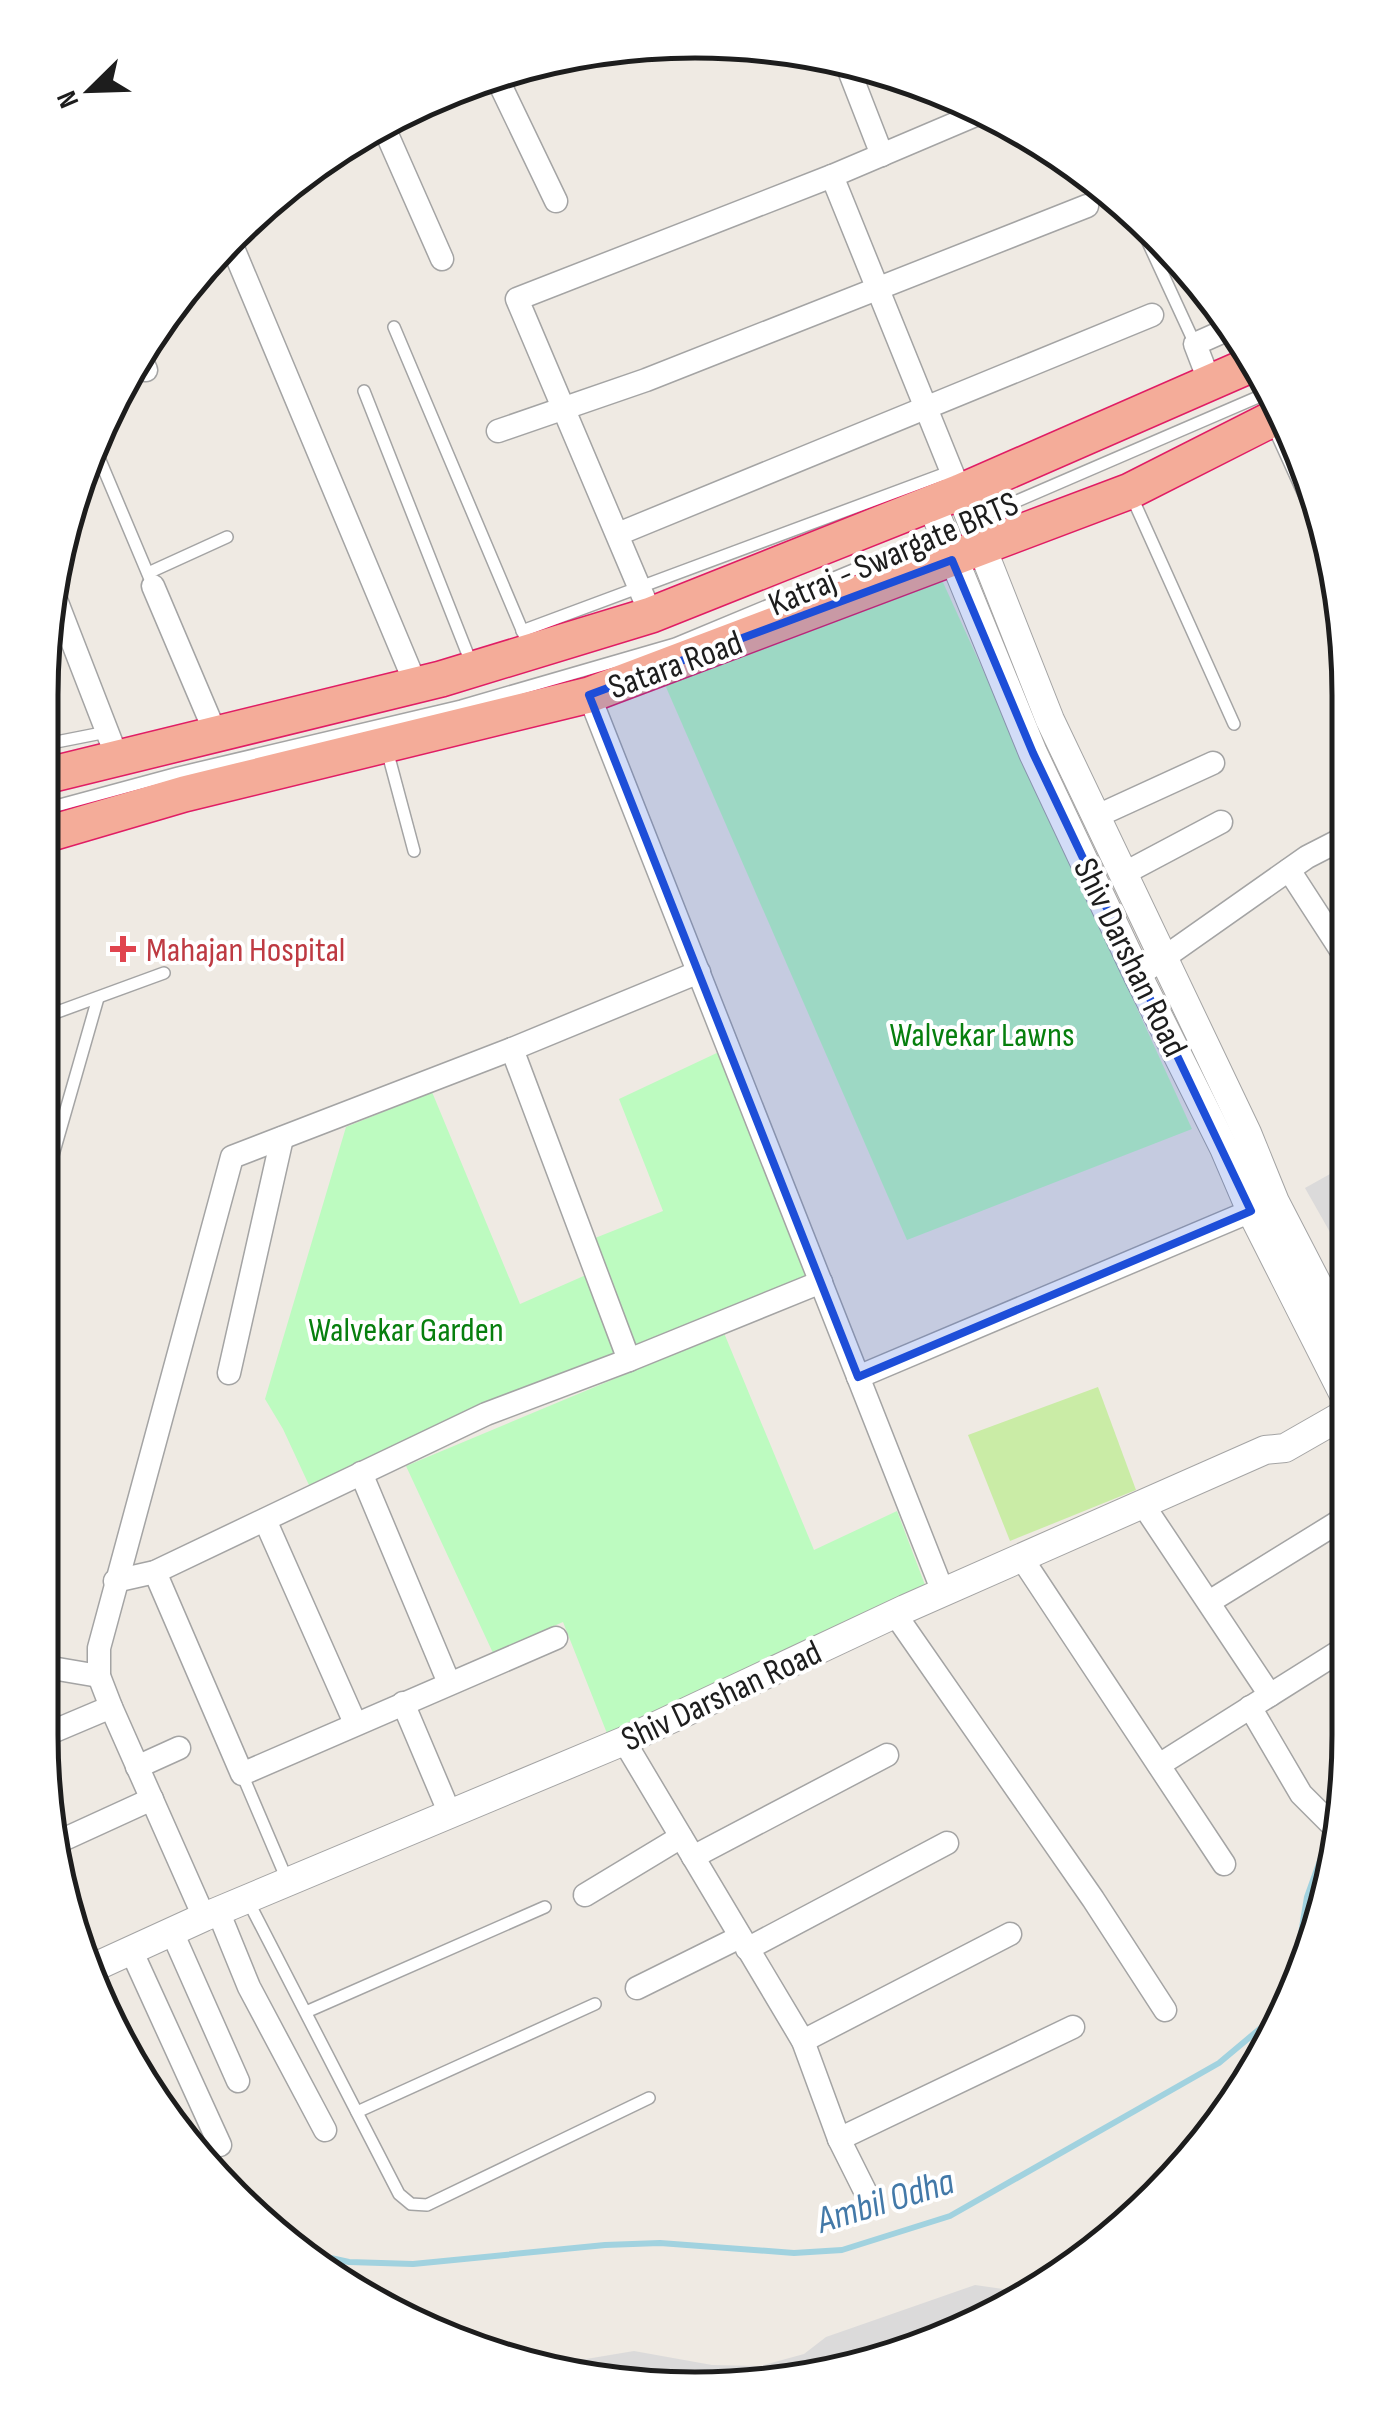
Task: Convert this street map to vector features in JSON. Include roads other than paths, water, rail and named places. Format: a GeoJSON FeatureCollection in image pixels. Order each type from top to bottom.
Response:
{"type":"FeatureCollection","features":[{"type":"Feature","properties":{"kind":"highway","name":"Satara Road"},"geometry":{"type":"LineString","coordinates":[[58,831],[184,794],[590,696],[955,519],[1242,369]]}},
{"type":"Feature","properties":{"kind":"highway","name":"Satara Road"},"geometry":{"type":"LineString","coordinates":[[58,769],[112,744],[215,732],[474,670],[528,642],[646,601],[955,519],[1130,492],[1266,413]]}},
{"type":"Feature","properties":{"kind":"street"},"geometry":{"type":"LineString","coordinates":[[852,77],[882,155]]}},
{"type":"Feature","properties":{"kind":"street"},"geometry":{"type":"LineString","coordinates":[[501,88],[556,201]]}},
{"type":"Feature","properties":{"kind":"street"},"geometry":{"type":"LineString","coordinates":[[646,601],[517,300],[966,119]]}},
{"type":"Feature","properties":{"kind":"street"},"geometry":{"type":"LineString","coordinates":[[388,137],[442,259]]}},
{"type":"Feature","properties":{"kind":"street"},"geometry":{"type":"LineString","coordinates":[[832,176],[876,292],[928,408],[955,519]]}},
{"type":"Feature","properties":{"kind":"street"},"geometry":{"type":"LineString","coordinates":[[498,431],[876,292],[1087,206]]}},
{"type":"Feature","properties":{"kind":"street"},"geometry":{"type":"LineString","coordinates":[[235,253],[416,685]]}},
{"type":"Feature","properties":{"kind":"street"},"geometry":{"type":"LineString","coordinates":[[618,534],[1152,315]]}},
{"type":"Feature","properties":{"kind":"street"},"geometry":{"type":"LineString","coordinates":[[1210,383],[1194,344],[1219,333]]}},
{"type":"Feature","properties":{"kind":"street","name":"Shiv Darshan Road"},"geometry":{"type":"LineString","coordinates":[[955,519],[1246,1133],[1275,1202],[1332,1312]]}},
{"type":"Feature","properties":{"kind":"street","name":"Shiv Darshan Road"},"geometry":{"type":"LineString","coordinates":[[955,519],[1033,753],[1251,1211],[1332,1371]]}},
{"type":"Feature","properties":{"kind":"street"},"geometry":{"type":"LineString","coordinates":[[150,580],[215,732]]}},
{"type":"Feature","properties":{"kind":"street"},"geometry":{"type":"LineString","coordinates":[[62,616],[112,744]]}},
{"type":"Feature","properties":{"kind":"street"},"geometry":{"type":"LineString","coordinates":[[590,696],[943,1592]]}},
{"type":"Feature","properties":{"kind":"street"},"geometry":{"type":"LineString","coordinates":[[1095,816],[1213,763]]}},
{"type":"Feature","properties":{"kind":"street"},"geometry":{"type":"LineString","coordinates":[[1123,874],[1222,822]]}},
{"type":"Feature","properties":{"kind":"street"},"geometry":{"type":"LineString","coordinates":[[1138,976],[1289,870],[1332,845]]}},
{"type":"Feature","properties":{"kind":"street"},"geometry":{"type":"LineString","coordinates":[[1289,870],[1332,936]]}},
{"type":"Feature","properties":{"kind":"street"},"geometry":{"type":"LineString","coordinates":[[325,2130],[152,1799],[99,1676],[99,1648],[115,1581],[232,1157],[699,972]]}},
{"type":"Feature","properties":{"kind":"street"},"geometry":{"type":"LineString","coordinates":[[512,1049],[630,1360]]}},
{"type":"Feature","properties":{"kind":"street"},"geometry":{"type":"LineString","coordinates":[[230,1374],[282,1138]]}},
{"type":"Feature","properties":{"kind":"street"},"geometry":{"type":"LineString","coordinates":[[858,1377],[1251,1211]]}},
{"type":"Feature","properties":{"kind":"street"},"geometry":{"type":"LineString","coordinates":[[115,1581],[155,1572],[486,1414],[820,1282]]}},
{"type":"Feature","properties":{"kind":"street","name":"Shiv Darshan Road"},"geometry":{"type":"LineString","coordinates":[[101,1964],[211,1914],[624,1742],[943,1592],[1265,1450],[1274,1434],[1332,1406]]}},
{"type":"Feature","properties":{"kind":"street"},"geometry":{"type":"LineString","coordinates":[[361,1474],[450,1683]]}},
{"type":"Feature","properties":{"kind":"street"},"geometry":{"type":"LineString","coordinates":[[1142,1502],[1209,1602],[1260,1701],[1301,1794],[1326,1819]]}},
{"type":"Feature","properties":{"kind":"street"},"geometry":{"type":"LineString","coordinates":[[265,1520],[355,1723]]}},
{"type":"Feature","properties":{"kind":"street"},"geometry":{"type":"LineString","coordinates":[[1209,1602],[1332,1526]]}},
{"type":"Feature","properties":{"kind":"street"},"geometry":{"type":"LineString","coordinates":[[1021,1557],[1224,1864]]}},
{"type":"Feature","properties":{"kind":"street"},"geometry":{"type":"LineString","coordinates":[[155,1572],[242,1774],[556,1638]]}},
{"type":"Feature","properties":{"kind":"street"},"geometry":{"type":"LineString","coordinates":[[896,1614],[1165,2010]]}},
{"type":"Feature","properties":{"kind":"street"},"geometry":{"type":"LineString","coordinates":[[1158,1765],[1332,1656]]}},
{"type":"Feature","properties":{"kind":"street"},"geometry":{"type":"LineString","coordinates":[[58,1669],[99,1676]]}},
{"type":"Feature","properties":{"kind":"street"},"geometry":{"type":"LineString","coordinates":[[403,1703],[450,1814]]}},
{"type":"Feature","properties":{"kind":"street"},"geometry":{"type":"LineString","coordinates":[[58,1730],[110,1708]]}},
{"type":"Feature","properties":{"kind":"street"},"geometry":{"type":"LineString","coordinates":[[624,1742],[802,2041],[839,2139],[867,2194]]}},
{"type":"Feature","properties":{"kind":"street"},"geometry":{"type":"LineString","coordinates":[[137,1767],[179,1748]]}},
{"type":"Feature","properties":{"kind":"street"},"geometry":{"type":"LineString","coordinates":[[585,1895],[886,1755]]}},
{"type":"Feature","properties":{"kind":"street"},"geometry":{"type":"LineString","coordinates":[[66,1838],[152,1799]]}},
{"type":"Feature","properties":{"kind":"street"},"geometry":{"type":"LineString","coordinates":[[637,1988],[744,1943],[947,1844]]}},
{"type":"Feature","properties":{"kind":"street"},"geometry":{"type":"LineString","coordinates":[[172,1932],[238,2081]]}},
{"type":"Feature","properties":{"kind":"street"},"geometry":{"type":"LineString","coordinates":[[802,2041],[1010,1934]]}},
{"type":"Feature","properties":{"kind":"street"},"geometry":{"type":"LineString","coordinates":[[131,1950],[220,2145]]}},
{"type":"Feature","properties":{"kind":"street"},"geometry":{"type":"LineString","coordinates":[[839,2139],[1073,2027]]}},
{"type":"Feature","properties":{"kind":"lane"},"geometry":{"type":"LineString","coordinates":[[1152,252],[1194,344]]}},
{"type":"Feature","properties":{"kind":"lane"},"geometry":{"type":"LineString","coordinates":[[394,328],[528,642]]}},
{"type":"Feature","properties":{"kind":"lane"},"geometry":{"type":"LineString","coordinates":[[364,391],[474,670]]}},
{"type":"Feature","properties":{"kind":"lane","name":"Katraj - Swargate BRTS"},"geometry":{"type":"LineString","coordinates":[[58,805],[462,706],[675,644],[955,519],[1265,411]]}},
{"type":"Feature","properties":{"kind":"lane"},"geometry":{"type":"LineString","coordinates":[[101,463],[150,580],[227,538]]}},
{"type":"Feature","properties":{"kind":"lane"},"geometry":{"type":"LineString","coordinates":[[1130,492],[1234,724]]}},
{"type":"Feature","properties":{"kind":"lane"},"geometry":{"type":"LineString","coordinates":[[58,746],[112,744]]}},
{"type":"Feature","properties":{"kind":"lane"},"geometry":{"type":"LineString","coordinates":[[386,746],[414,852]]}},
{"type":"Feature","properties":{"kind":"lane"},"geometry":{"type":"LineString","coordinates":[[58,1011],[164,973]]}},
{"type":"Feature","properties":{"kind":"lane"},"geometry":{"type":"LineString","coordinates":[[58,1138],[98,998]]}},
{"type":"Feature","properties":{"kind":"lane"},"geometry":{"type":"LineString","coordinates":[[242,1774],[288,1882]]}},
{"type":"Feature","properties":{"kind":"lane"},"geometry":{"type":"LineString","coordinates":[[248,1899],[399,2194],[411,2204],[427,2204],[649,2098]]}},
{"type":"Feature","properties":{"kind":"lane"},"geometry":{"type":"LineString","coordinates":[[306,2012],[546,1907]]}},
{"type":"Feature","properties":{"kind":"lane"},"geometry":{"type":"LineString","coordinates":[[357,2112],[595,2004]]}},
{"type":"Feature","properties":{"kind":"waterway","name":"Ambil Odha"},"geometry":{"type":"LineString","coordinates":[[1303,1923],[1316,1871]]}},
{"type":"Feature","properties":{"kind":"waterway","name":"Ambil Odha"},"geometry":{"type":"LineString","coordinates":[[333,2259],[413,2264],[660,2243],[794,2253],[842,2250],[950,2216],[1219,2063],[1258,2030]]}},
{"type":"Feature","properties":{"kind":"place","name":"Mahajan Hospital"},"geometry":{"type":"Point","coordinates":[123,949]}},
{"type":"Feature","properties":{"kind":"park label","name":"Walvekar Lawns"},"geometry":{"type":"Point","coordinates":[982,1034]}},
{"type":"Feature","properties":{"kind":"park label","name":"Walvekar Garden"},"geometry":{"type":"Point","coordinates":[406,1329]}}]}
